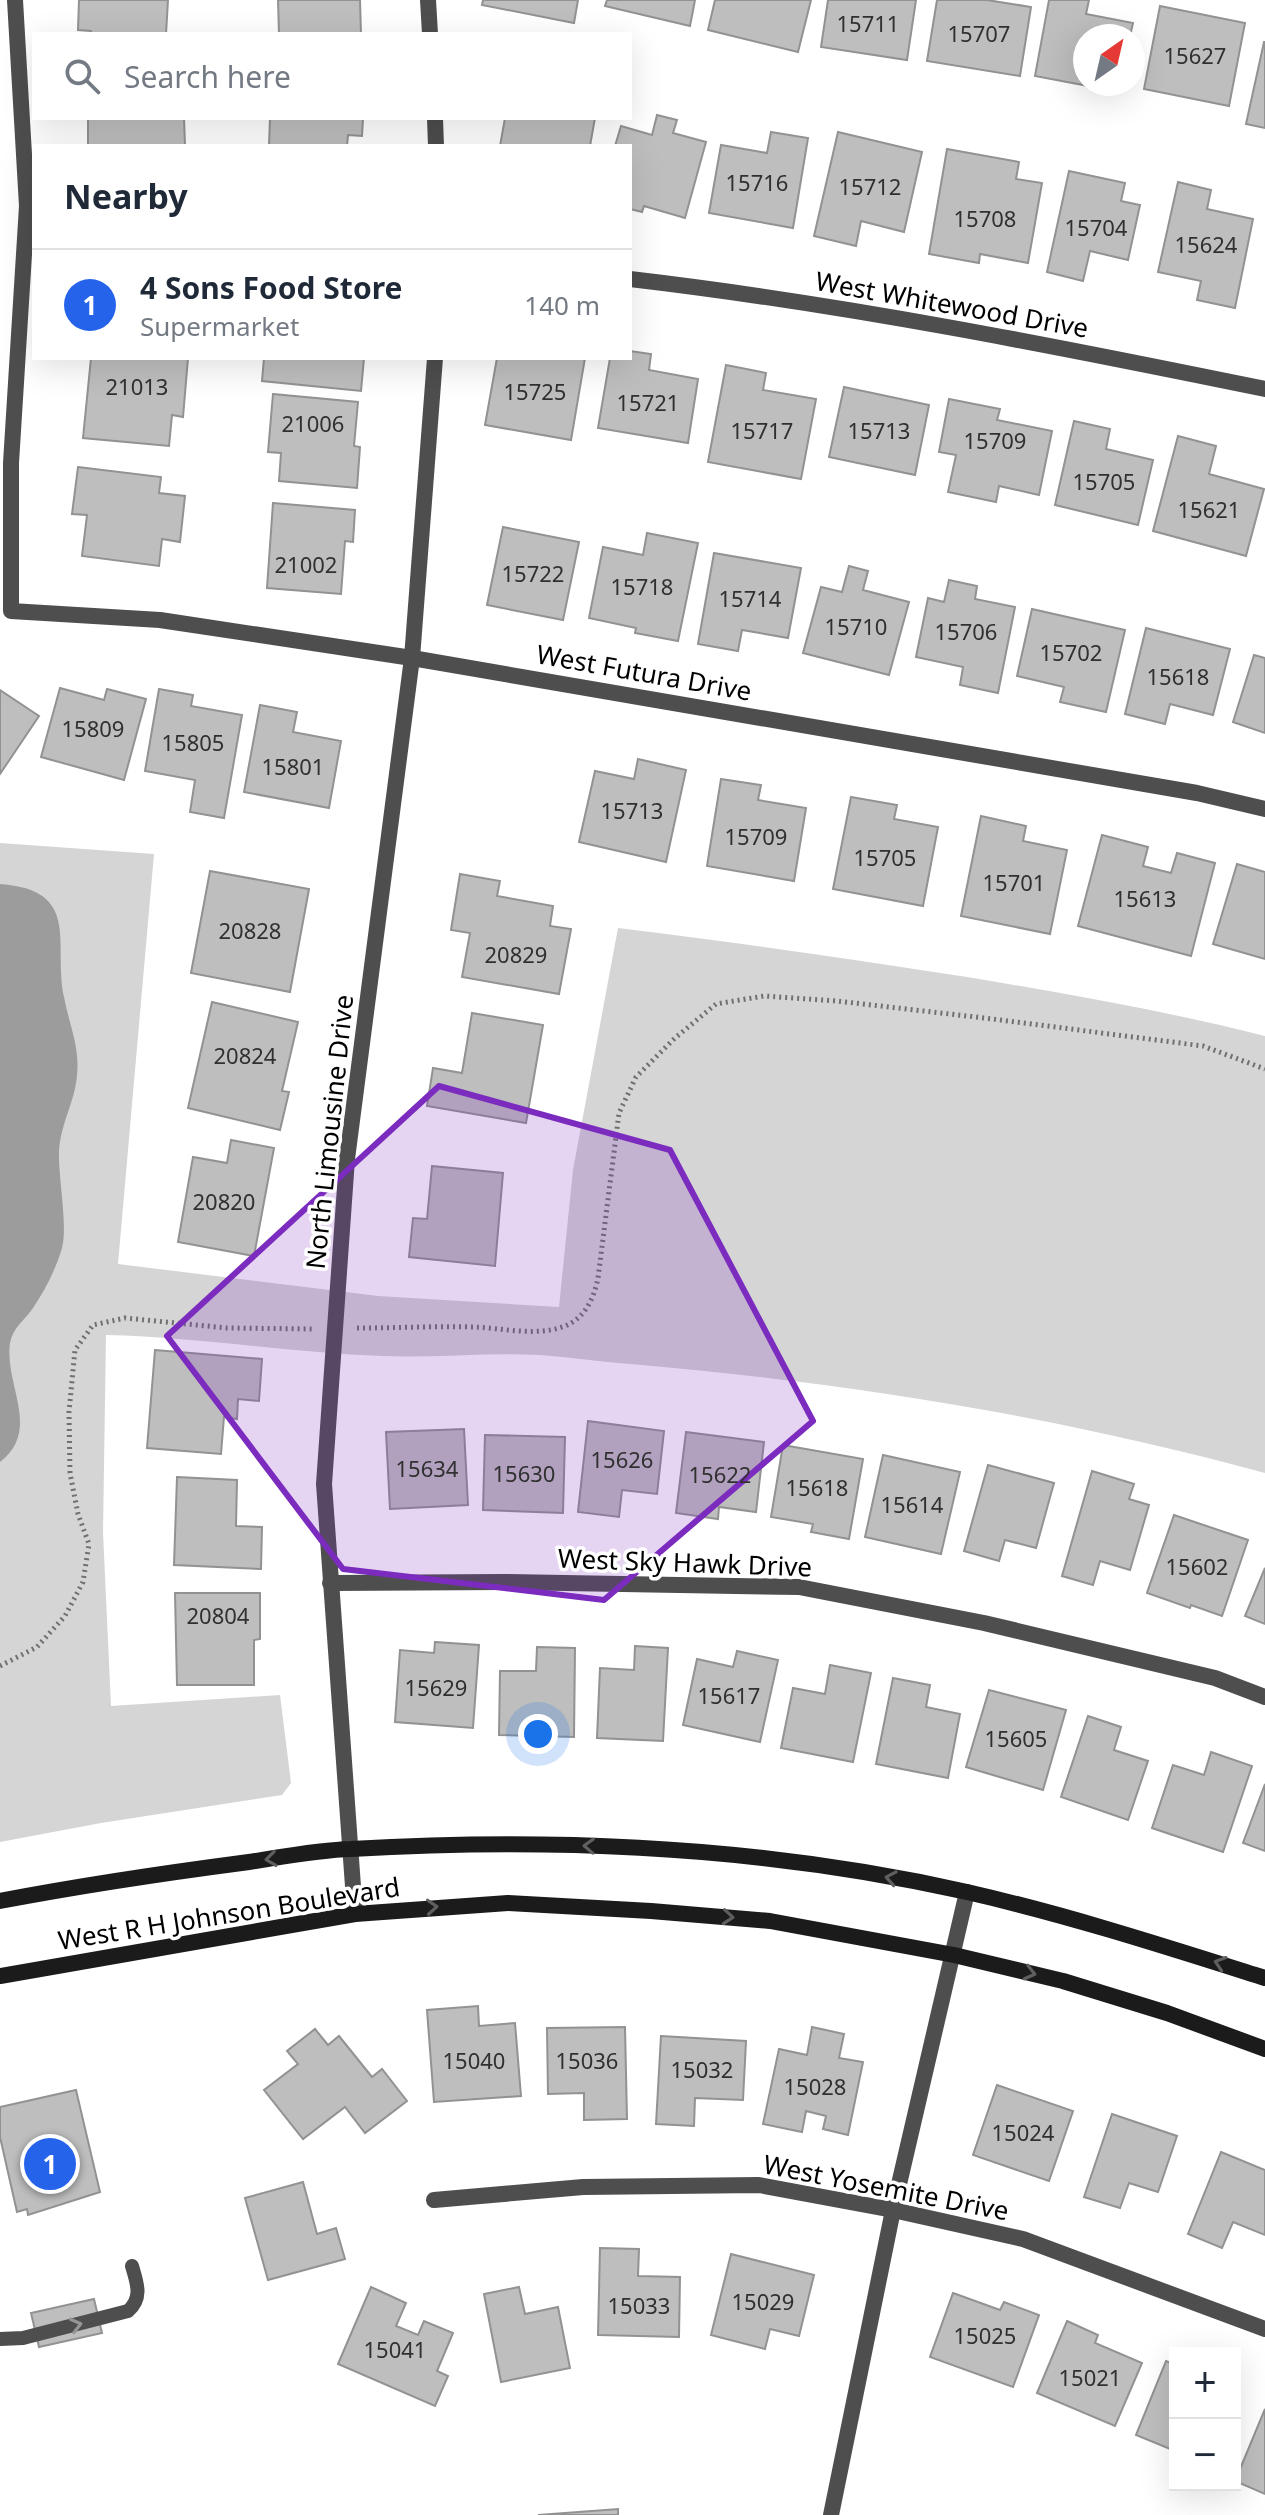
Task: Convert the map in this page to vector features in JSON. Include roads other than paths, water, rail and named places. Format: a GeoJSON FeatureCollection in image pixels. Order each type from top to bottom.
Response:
{"type":"FeatureCollection","features":[{"type":"Feature","properties":{"kind":"main road","name":"West R H Johnson Boulevard"},"geometry":{"type":"LineString","coordinates":[[0,1901],[128,1877],[348,1849],[584,1845],[667,1850],[810,1864],[967,1892],[1174,1948],[1265,1978]]}},
{"type":"Feature","properties":{"kind":"main road","name":"West R H Johnson Boulevard"},"geometry":{"type":"LineString","coordinates":[[0,1976],[355,1914],[508,1903],[651,1911],[770,1921],[954,1955],[1063,1981],[1167,2013],[1265,2049]]}},
{"type":"Feature","properties":{"kind":"street","name":"West Futura Drive"},"geometry":{"type":"LineString","coordinates":[[15,0],[27,206],[11,463],[11,611],[160,620],[412,658],[1197,793],[1265,809]]}},
{"type":"Feature","properties":{"kind":"street"},"geometry":{"type":"LineString","coordinates":[[428,0],[430,32]]}},
{"type":"Feature","properties":{"kind":"street"},"geometry":{"type":"LineString","coordinates":[[435,120],[436,144]]}},
{"type":"Feature","properties":{"kind":"street","name":"West Whitewood Drive"},"geometry":{"type":"LineString","coordinates":[[632,279],[1022,339],[1265,389]]}},
{"type":"Feature","properties":{"kind":"street","name":"North Limousine Drive"},"geometry":{"type":"LineString","coordinates":[[355,1914],[324,1484],[347,1159],[412,658],[435,360]]}},
{"type":"Feature","properties":{"kind":"street","name":"West Sky Hawk Drive"},"geometry":{"type":"LineString","coordinates":[[330,1583],[503,1582],[799,1587],[984,1623],[1215,1678],[1265,1697]]}},
{"type":"Feature","properties":{"kind":"street"},"geometry":{"type":"LineString","coordinates":[[831,2515],[893,2210],[967,1892]]}},
{"type":"Feature","properties":{"kind":"street","name":"West Yosemite Drive"},"geometry":{"type":"LineString","coordinates":[[434,2200],[583,2187],[759,2185],[1023,2239],[1265,2329]]}},
{"type":"Feature","properties":{"kind":"lane"},"geometry":{"type":"LineString","coordinates":[[0,2339],[23,2338],[128,2311],[138,2291],[132,2266]]}},
{"type":"Feature","properties":{"kind":"place","name":"4 Sons Food Store"},"geometry":{"type":"Point","coordinates":[50,2164]}}]}
